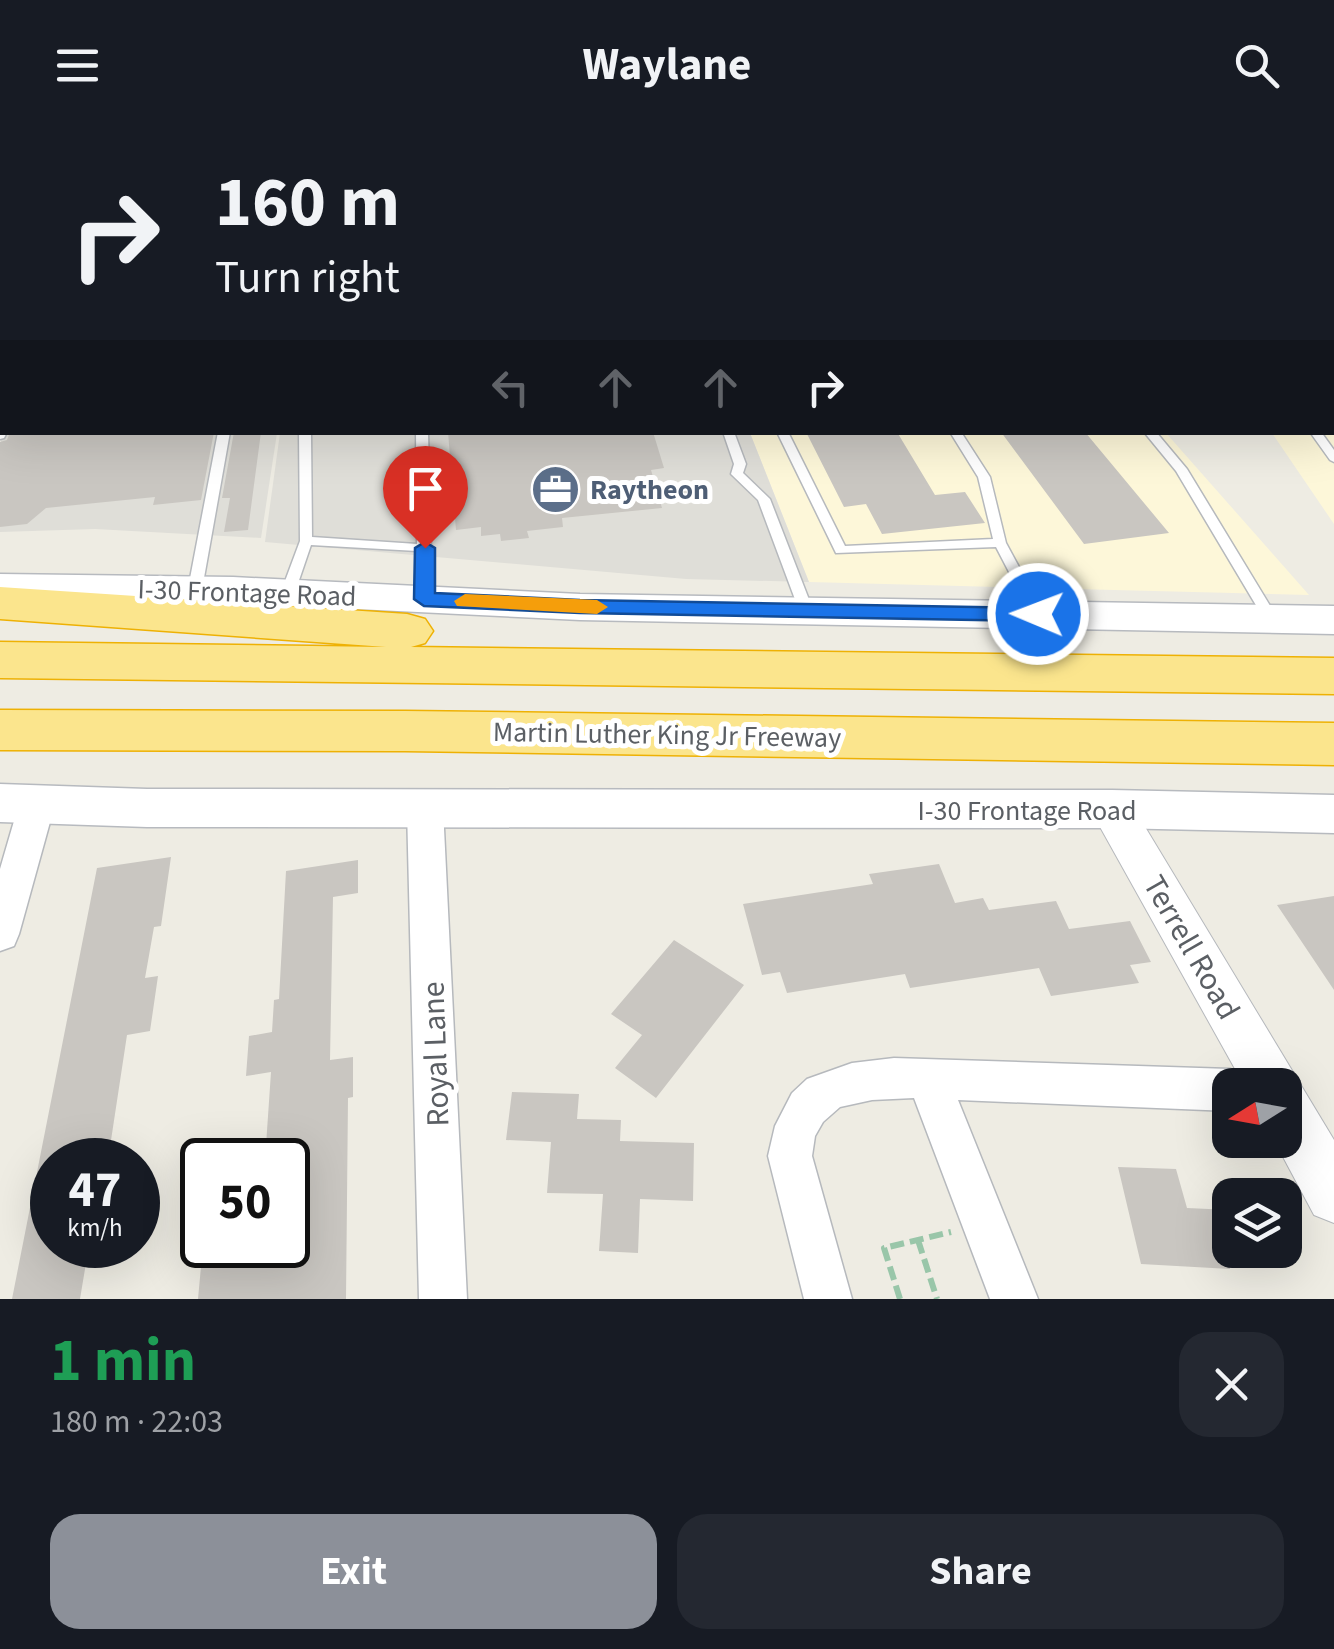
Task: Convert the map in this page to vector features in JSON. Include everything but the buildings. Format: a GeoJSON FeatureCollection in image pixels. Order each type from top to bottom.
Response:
{"type":"FeatureCollection","features":[{"type":"Feature","properties":{"kind":"highway"},"geometry":{"type":"LineString","coordinates":[[0,603],[989,671]]}},
{"type":"Feature","properties":{"kind":"highway"},"geometry":{"type":"LineString","coordinates":[[0,660],[1334,676]]}},
{"type":"Feature","properties":{"kind":"highway","name":"Martin Luther King Jr Freeway"},"geometry":{"type":"LineString","coordinates":[[0,730],[573,733],[1334,744]]}},
{"type":"Feature","properties":{"kind":"highway"},"geometry":{"type":"LineString","coordinates":[[573,733],[1334,781]]}},
{"type":"Feature","properties":{"kind":"main road","name":"I-30 Frontage Road"},"geometry":{"type":"LineString","coordinates":[[0,587],[195,589],[806,610],[1334,620]]}},
{"type":"Feature","properties":{"kind":"main road","name":"I-30 Frontage Road"},"geometry":{"type":"LineString","coordinates":[[19,804],[1334,814]]}},
{"type":"Feature","properties":{"kind":"street"},"geometry":{"type":"LineString","coordinates":[[0,934],[19,804]]}},
{"type":"Feature","properties":{"kind":"street","name":"Royal Lane"},"geometry":{"type":"LineString","coordinates":[[425,808],[443,1299]]}},
{"type":"Feature","properties":{"kind":"street","name":"Terrell Road"},"geometry":{"type":"LineString","coordinates":[[1112,810],[1263,1068]]}},
{"type":"Feature","properties":{"kind":"street"},"geometry":{"type":"LineString","coordinates":[[929,1079],[1014,1299]]}},
{"type":"Feature","properties":{"kind":"street"},"geometry":{"type":"LineString","coordinates":[[828,1299],[790,1156],[791,1134],[814,1098],[832,1089],[875,1081],[929,1079],[1212,1089]]}},
{"type":"Feature","properties":{"kind":"street"},"geometry":{"type":"LineString","coordinates":[[1302,1137],[1334,1194]]}},
{"type":"Feature","properties":{"kind":"lane"},"geometry":{"type":"LineString","coordinates":[[195,589],[223,435]]}},
{"type":"Feature","properties":{"kind":"lane"},"geometry":{"type":"LineString","coordinates":[[288,592],[306,541],[306,435]]}},
{"type":"Feature","properties":{"kind":"lane"},"geometry":{"type":"LineString","coordinates":[[422,435],[424,599]]}},
{"type":"Feature","properties":{"kind":"lane"},"geometry":{"type":"LineString","coordinates":[[729,435],[740,464],[737,474],[764,499],[806,610]]}},
{"type":"Feature","properties":{"kind":"lane"},"geometry":{"type":"LineString","coordinates":[[784,435],[841,550],[1000,543]]}},
{"type":"Feature","properties":{"kind":"lane"},"geometry":{"type":"LineString","coordinates":[[957,435],[984,477],[1000,543],[1038,614]]}},
{"type":"Feature","properties":{"kind":"lane"},"geometry":{"type":"LineString","coordinates":[[1152,435],[1181,469],[1271,619]]}},
{"type":"Feature","properties":{"kind":"lane"},"geometry":{"type":"LineString","coordinates":[[1318,435],[1334,458]]}},
{"type":"Feature","properties":{"kind":"lane"},"geometry":{"type":"LineString","coordinates":[[306,541],[425,548]]}},
{"type":"Feature","properties":{"kind":"path"},"geometry":{"type":"LineString","coordinates":[[900,1299],[884,1248],[983,1225]]}},
{"type":"Feature","properties":{"kind":"path"},"geometry":{"type":"LineString","coordinates":[[918,1240],[937,1299]]}},
{"type":"Feature","properties":{"kind":"shaded area"},"geometry":{"type":"Polygon","coordinates":[[[1,435],[277,435],[261,538],[95,529],[0,532],[1,435]]]}},
{"type":"Feature","properties":{"kind":"shaded area"},"geometry":{"type":"Polygon","coordinates":[[[280,435],[751,435],[809,582],[686,579],[265,542],[280,435]]]}},
{"type":"Feature","properties":{"kind":"shaded area"},"geometry":{"type":"Polygon","coordinates":[[[751,435],[1168,435],[1309,595],[809,582],[751,435]]]}},
{"type":"Feature","properties":{"kind":"shaded area"},"geometry":{"type":"Polygon","coordinates":[[[1273,435],[1334,435],[1334,524],[1273,435]]]}},
{"type":"Feature","properties":{"kind":"slow traffic"},"geometry":{"type":"LineString","coordinates":[[465,601],[597,607]]}},
{"type":"Feature","properties":{"kind":"place","name":"Raytheon"},"geometry":{"type":"Point","coordinates":[555,489]}},
{"type":"Feature","properties":{"kind":"route"},"geometry":{"type":"LineString","coordinates":[[425,548],[424,599],[580,606],[1038,614]]}}]}
